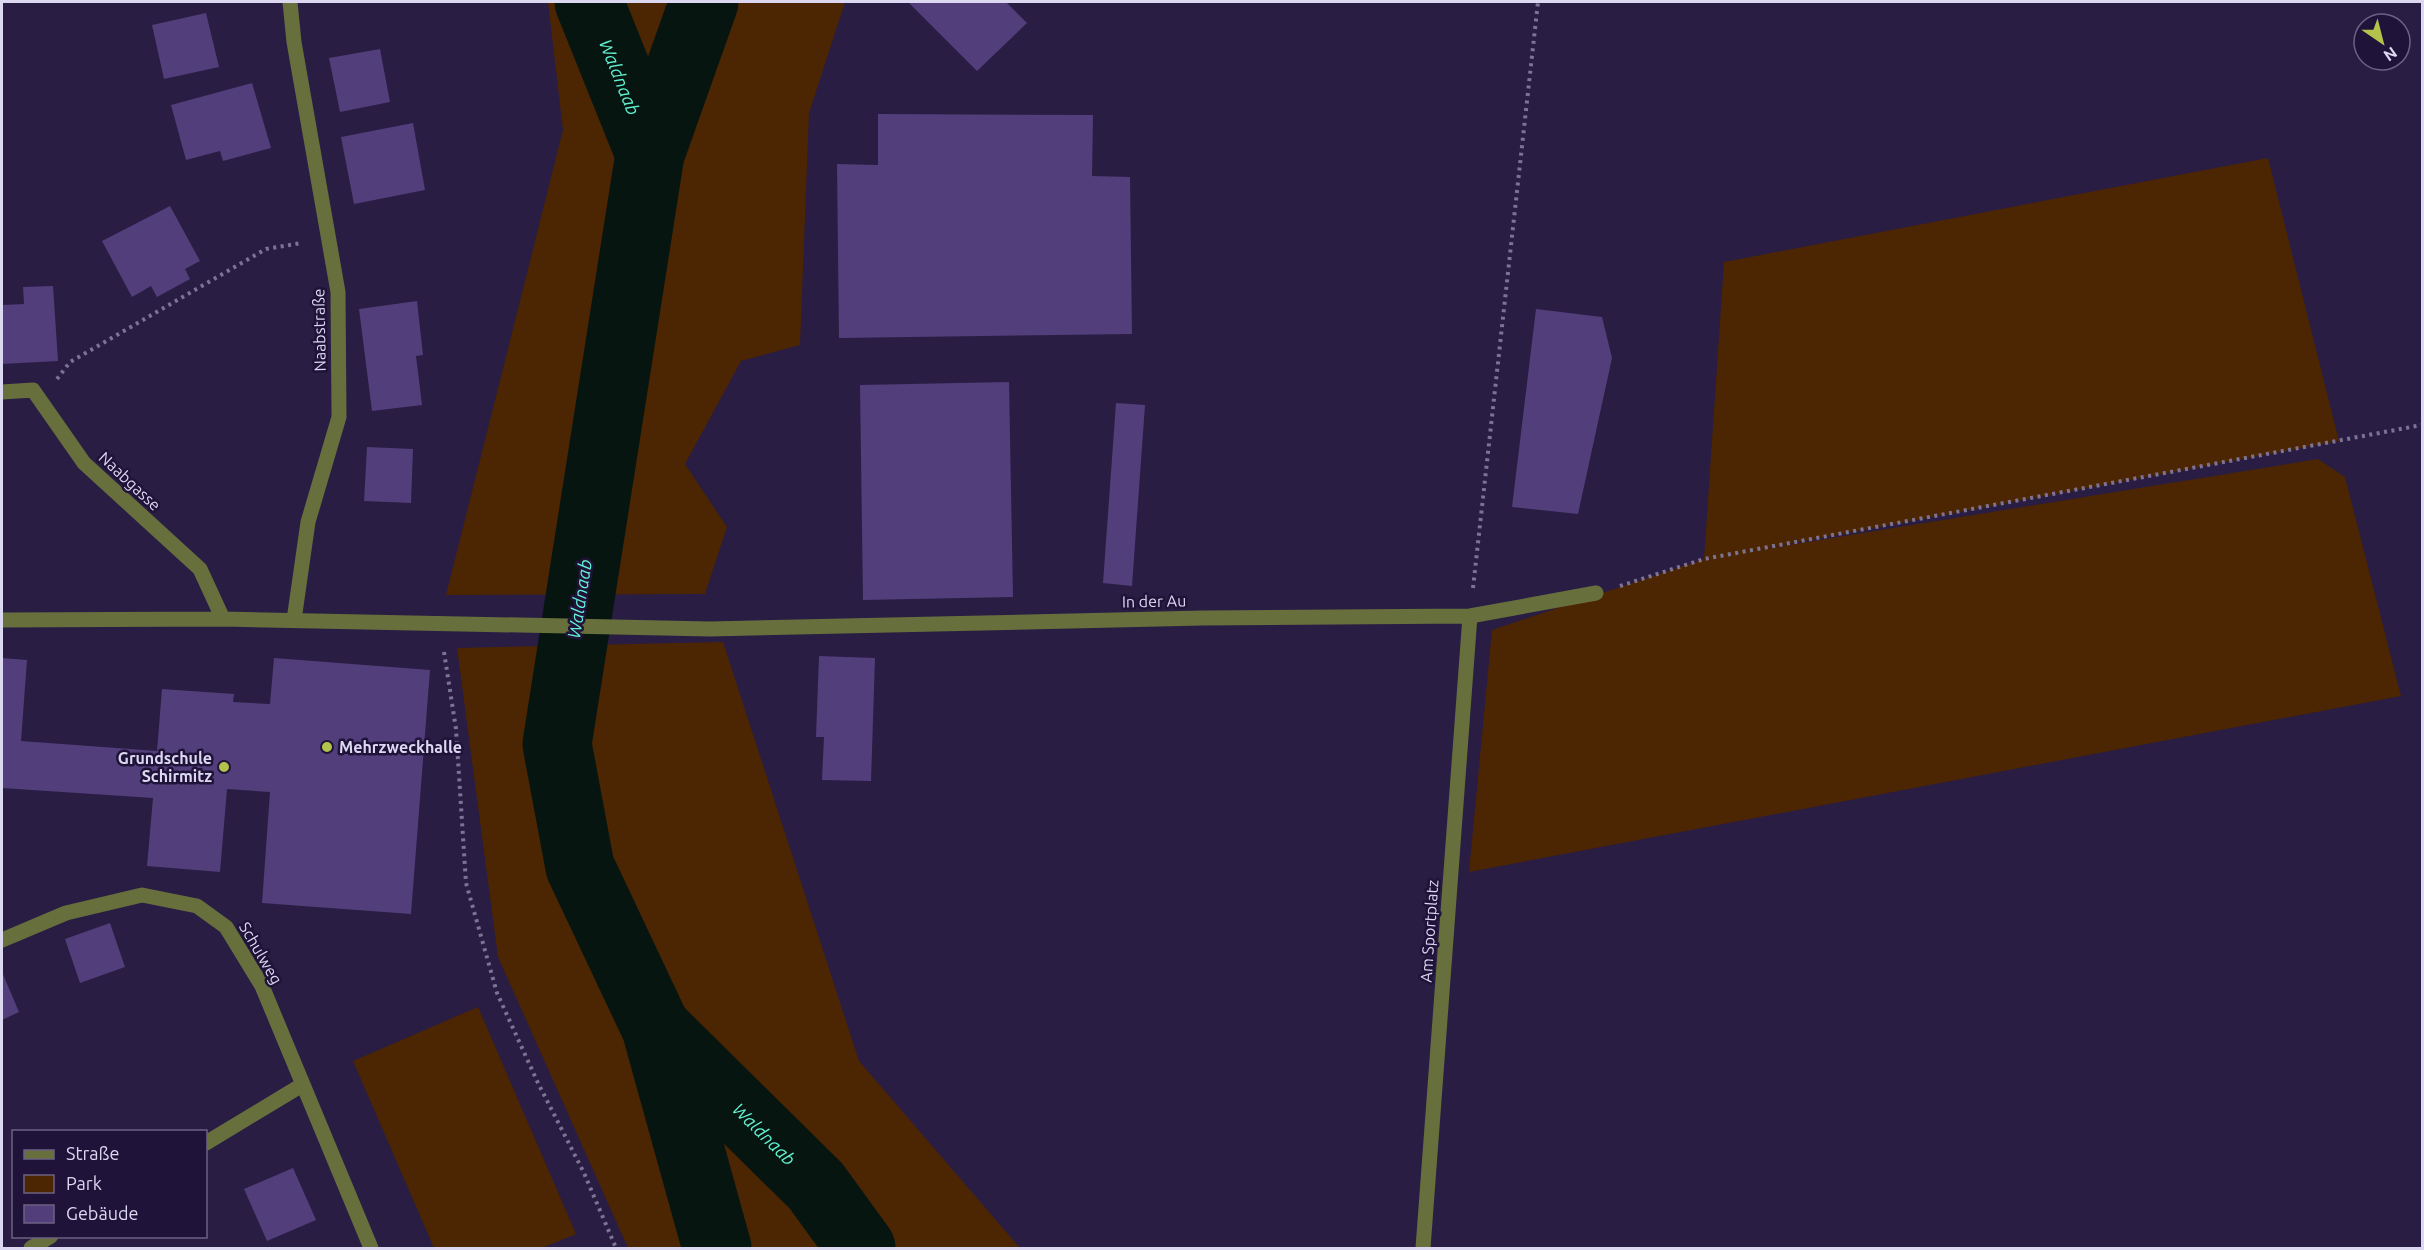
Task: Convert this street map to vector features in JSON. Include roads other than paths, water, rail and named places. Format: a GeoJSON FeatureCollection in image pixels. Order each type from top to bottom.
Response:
{"type":"FeatureCollection","features":[{"type":"Feature","properties":{"kind":"street","name":"Naabstraße"},"geometry":{"type":"LineString","coordinates":[[290,2],[294,42],[338,292],[339,417],[308,522],[294,620]]}},
{"type":"Feature","properties":{"kind":"street","name":"Naabgasse"},"geometry":{"type":"LineString","coordinates":[[2,393],[33,390],[84,463],[200,569],[224,619]]}},
{"type":"Feature","properties":{"kind":"street","name":"In der Au"},"geometry":{"type":"LineString","coordinates":[[294,620],[710,629],[1203,618],[1470,615],[1596,593]]}},
{"type":"Feature","properties":{"kind":"street","name":"Am Sportplatz"},"geometry":{"type":"LineString","coordinates":[[1422,1248],[1470,615]]}},
{"type":"Feature","properties":{"kind":"street"},"geometry":{"type":"LineString","coordinates":[[2,620],[294,620]]}},
{"type":"Feature","properties":{"kind":"street","name":"Schulweg"},"geometry":{"type":"LineString","coordinates":[[2,940],[66,913],[142,895],[197,906],[226,927],[262,986],[371,1248]]}},
{"type":"Feature","properties":{"kind":"street"},"geometry":{"type":"LineString","coordinates":[[207,1142],[302,1085]]}},
{"type":"Feature","properties":{"kind":"street"},"geometry":{"type":"LineString","coordinates":[[31,1248],[48,1238]]}},
{"type":"Feature","properties":{"kind":"waterway","name":"Waldnaab"},"geometry":{"type":"LineString","coordinates":[[589,2],[650,154]]}},
{"type":"Feature","properties":{"kind":"waterway","name":"Waldnaab"},"geometry":{"type":"LineString","coordinates":[[704,2],[650,154],[557,744],[580,867],[656,1028],[717,1248]]}},
{"type":"Feature","properties":{"kind":"waterway","name":"Waldnaab"},"geometry":{"type":"LineString","coordinates":[[657,1029],[816,1186],[861,1248]]}},
{"type":"Feature","properties":{"kind":"place","name":"Mehrzweckhalle"},"geometry":{"type":"Point","coordinates":[327,747]}},
{"type":"Feature","properties":{"kind":"place","name":"Grundschule Schirmitz"},"geometry":{"type":"Point","coordinates":[224,767]}}]}
